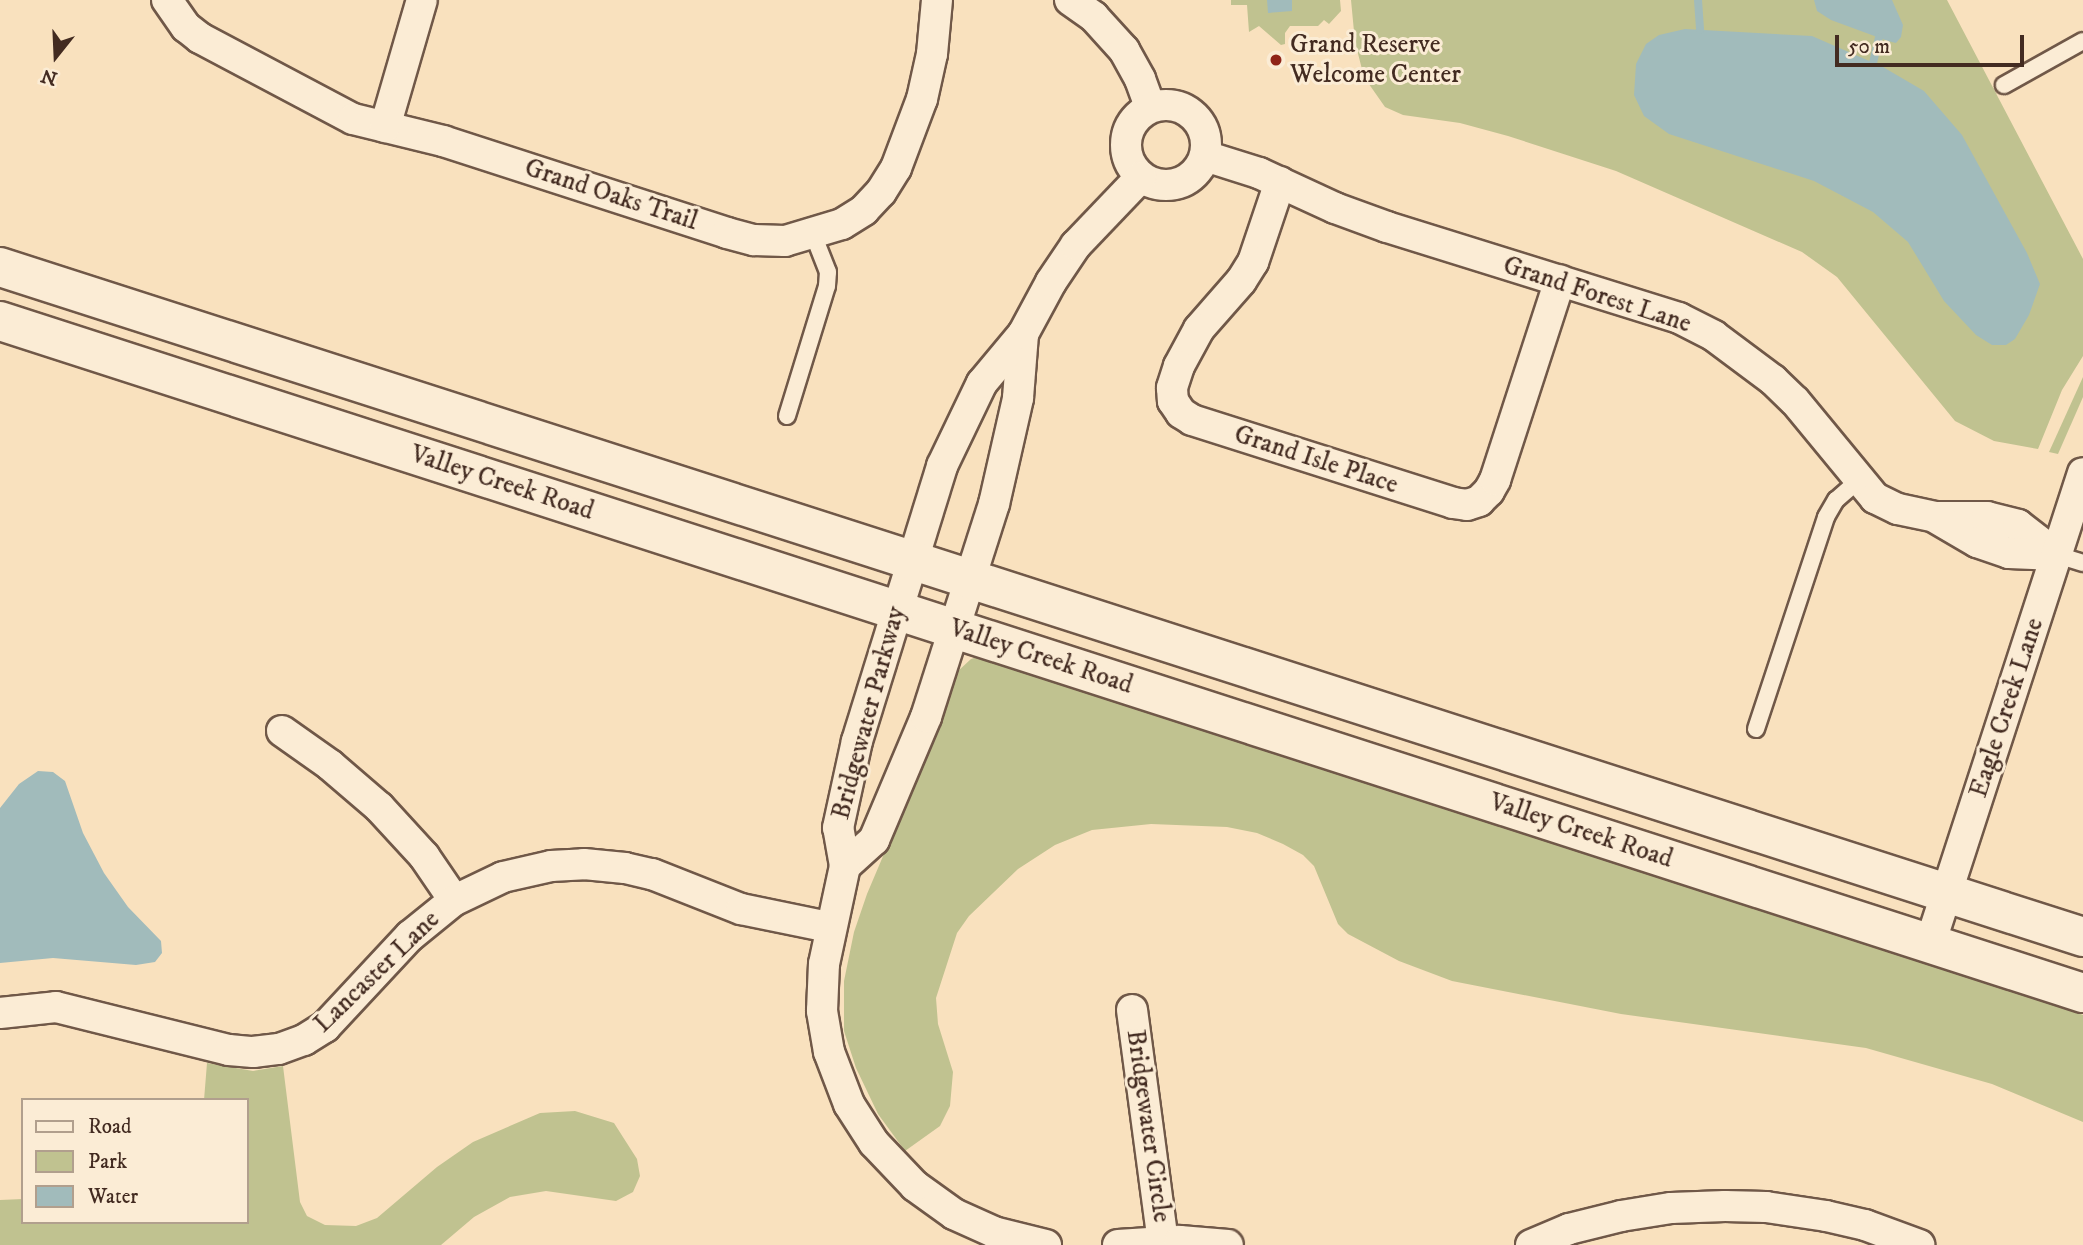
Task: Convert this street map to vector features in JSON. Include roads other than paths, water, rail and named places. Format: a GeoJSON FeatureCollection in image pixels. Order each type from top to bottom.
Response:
{"type":"FeatureCollection","features":[{"type":"Feature","properties":{"kind":"main road","name":"Valley Creek Road"},"geometry":{"type":"LineString","coordinates":[[0,267],[2083,937]]}},
{"type":"Feature","properties":{"kind":"main road","name":"Valley Creek Road"},"geometry":{"type":"LineString","coordinates":[[0,321],[2083,993]]}},
{"type":"Feature","properties":{"kind":"street","name":"Grand Oaks Trail"},"geometry":{"type":"LineString","coordinates":[[167,0],[186,27],[217,49],[340,114],[443,141],[754,240],[785,241],[842,224],[864,210],[881,192],[896,168],[922,99],[932,54],[937,0]]}},
{"type":"Feature","properties":{"kind":"street"},"geometry":{"type":"LineString","coordinates":[[386,127],[422,0]]}},
{"type":"Feature","properties":{"kind":"street"},"geometry":{"type":"LineString","coordinates":[[1070,0],[1094,17],[1124,50],[1137,72],[1150,107]]}},
{"type":"Feature","properties":{"kind":"street"},"geometry":{"type":"LineString","coordinates":[[1171,105],[1190,112],[1200,122],[1205,135],[1205,156],[1197,171],[1176,184],[1164,185],[1141,177],[1132,167],[1125,140],[1129,126],[1150,107],[1171,105]]}},
{"type":"Feature","properties":{"kind":"street","name":"Grand Forest Lane"},"geometry":{"type":"LineString","coordinates":[[1205,156],[1243,167],[1335,208],[1387,227],[1679,318],[1734,349],[1795,401],[1859,480],[1885,505],[1934,517],[1987,517],[2018,525],[2070,559]]}},
{"type":"Feature","properties":{"kind":"street","name":"Bridgewater Parkway"},"geometry":{"type":"LineString","coordinates":[[1046,1245],[994,1232],[944,1207],[898,1171],[867,1133],[844,1093],[824,1031],[822,989],[829,927],[845,866],[838,828],[867,703],[942,466],[982,383],[1023,334],[1076,245],[1141,177]]}},
{"type":"Feature","properties":{"kind":"street","name":"Grand Isle Place"},"geometry":{"type":"LineString","coordinates":[[1280,182],[1253,262],[1241,281],[1199,329],[1179,366],[1172,388],[1173,401],[1181,413],[1192,421],[1452,503],[1467,505],[1479,501],[1495,480],[1560,281]]}},
{"type":"Feature","properties":{"kind":"street","name":"Bridgewater Parkway"},"geometry":{"type":"LineString","coordinates":[[845,866],[874,840],[926,717],[994,503],[1018,398],[1023,334]]}},
{"type":"Feature","properties":{"kind":"street","name":"Eagle Creek Lane"},"geometry":{"type":"LineString","coordinates":[[1930,944],[2070,559],[2083,473]]}},
{"type":"Feature","properties":{"kind":"street"},"geometry":{"type":"LineString","coordinates":[[282,731],[330,765],[379,807],[424,856],[454,900]]}},
{"type":"Feature","properties":{"kind":"street","name":"Lancaster Lane"},"geometry":{"type":"LineString","coordinates":[[0,1013],[28,1008],[63,1008],[229,1050],[253,1052],[279,1049],[304,1040],[325,1027],[410,936],[454,900],[491,882],[528,870],[595,864],[642,872],[741,909],[829,927]]}},
{"type":"Feature","properties":{"kind":"street","name":"Bridgewater Circle"},"geometry":{"type":"LineString","coordinates":[[1132,1010],[1163,1241]]}},
{"type":"Feature","properties":{"kind":"street"},"geometry":{"type":"LineString","coordinates":[[1531,1245],[1569,1229],[1628,1214],[1671,1208],[1725,1206],[1766,1207],[1826,1216],[1919,1245]]}},
{"type":"Feature","properties":{"kind":"street"},"geometry":{"type":"LineString","coordinates":[[1118,1245],[1163,1241],[1228,1245]]}},
{"type":"Feature","properties":{"kind":"lane"},"geometry":{"type":"LineString","coordinates":[[2004,86],[2083,41]]}},
{"type":"Feature","properties":{"kind":"lane"},"geometry":{"type":"LineString","coordinates":[[787,416],[824,300],[828,278],[813,234]]}},
{"type":"Feature","properties":{"kind":"lane"},"geometry":{"type":"LineString","coordinates":[[1756,729],[1826,517],[1836,500],[1859,480]]}},
{"type":"Feature","properties":{"kind":"water"},"geometry":{"type":"Polygon","coordinates":[[[1267,0],[1292,0],[1292,11],[1268,13],[1267,0]]]}},
{"type":"Feature","properties":{"kind":"water"},"geometry":{"type":"Polygon","coordinates":[[[1814,0],[1892,0],[1903,25],[1901,37],[1896,43],[1831,20],[1817,11],[1814,0]]]}},
{"type":"Feature","properties":{"kind":"water"},"geometry":{"type":"Polygon","coordinates":[[[1685,29],[1812,36],[1883,67],[1924,91],[1962,135],[2027,253],[2040,284],[2029,315],[2015,339],[2006,345],[1992,345],[1976,335],[1944,301],[1908,242],[1873,212],[1814,181],[1669,134],[1644,116],[1634,95],[1636,64],[1646,44],[1659,35],[1685,29]]]}},
{"type":"Feature","properties":{"kind":"water"},"geometry":{"type":"Polygon","coordinates":[[[38,771],[53,772],[65,781],[83,833],[104,873],[128,907],[161,941],[162,953],[155,962],[136,965],[53,958],[0,963],[0,808],[19,784],[38,771]]]}},
{"type":"Feature","properties":{"kind":"waterway"},"geometry":{"type":"LineString","coordinates":[[1698,0],[1700,30]]}},
{"type":"Feature","properties":{"kind":"waterway"},"geometry":{"type":"LineString","coordinates":[[1873,63],[1879,38]]}},
{"type":"Feature","properties":{"kind":"place","name":"Grand Reserve Welcome Center"},"geometry":{"type":"Point","coordinates":[1276,60]}}]}
